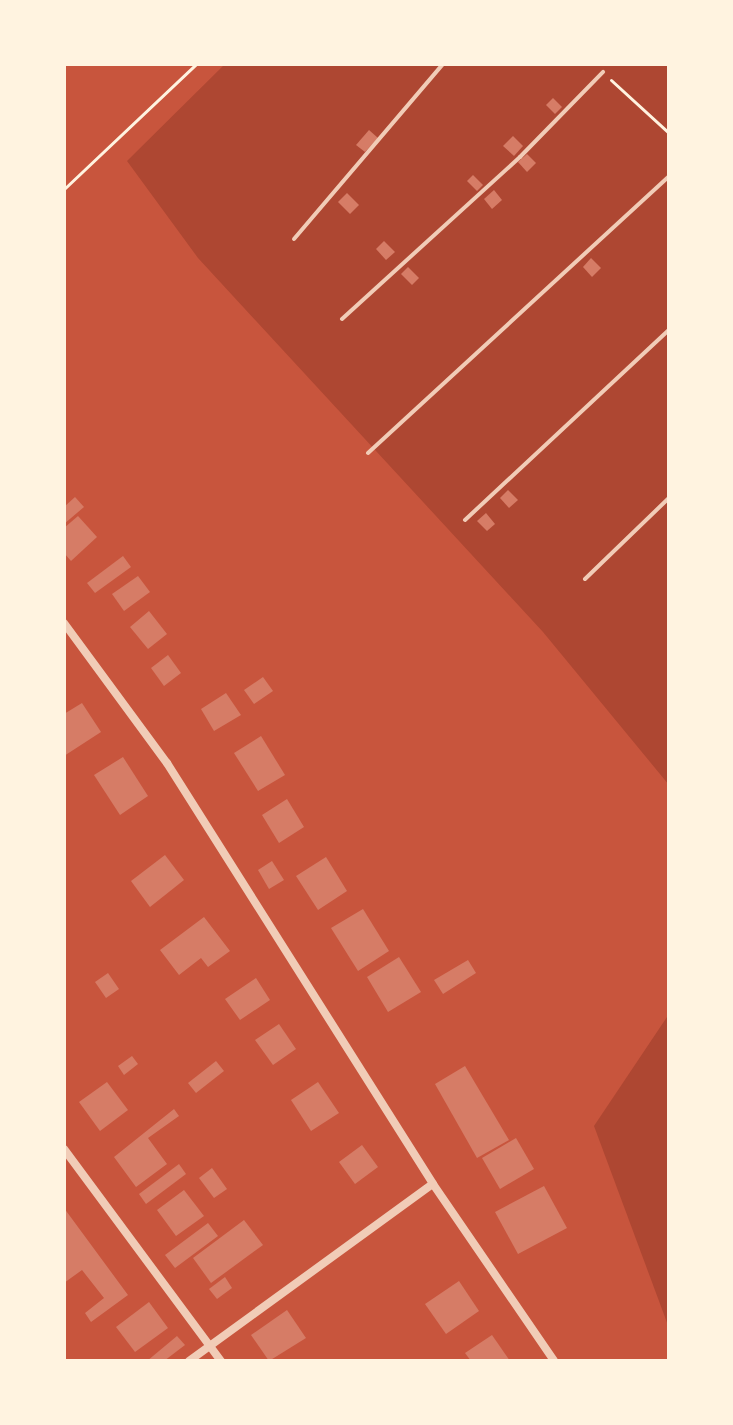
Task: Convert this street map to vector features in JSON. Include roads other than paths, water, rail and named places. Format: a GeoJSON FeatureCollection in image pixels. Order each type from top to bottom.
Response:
{"type":"FeatureCollection","features":[{"type":"Feature","properties":{"kind":"street"},"geometry":{"type":"LineString","coordinates":[[64,623],[237,869],[433,1184],[554,1361]]}},
{"type":"Feature","properties":{"kind":"street"},"geometry":{"type":"LineString","coordinates":[[64,1149],[221,1361]]}},
{"type":"Feature","properties":{"kind":"street"},"geometry":{"type":"LineString","coordinates":[[189,1361],[433,1184]]}},
{"type":"Feature","properties":{"kind":"lane"},"geometry":{"type":"LineString","coordinates":[[294,239],[443,64]]}},
{"type":"Feature","properties":{"kind":"lane"},"geometry":{"type":"LineString","coordinates":[[342,319],[520,157],[603,72]]}},
{"type":"Feature","properties":{"kind":"lane"},"geometry":{"type":"LineString","coordinates":[[368,453],[669,176]]}},
{"type":"Feature","properties":{"kind":"lane"},"geometry":{"type":"LineString","coordinates":[[465,520],[669,330]]}},
{"type":"Feature","properties":{"kind":"lane"},"geometry":{"type":"LineString","coordinates":[[585,579],[669,498]]}}]}
